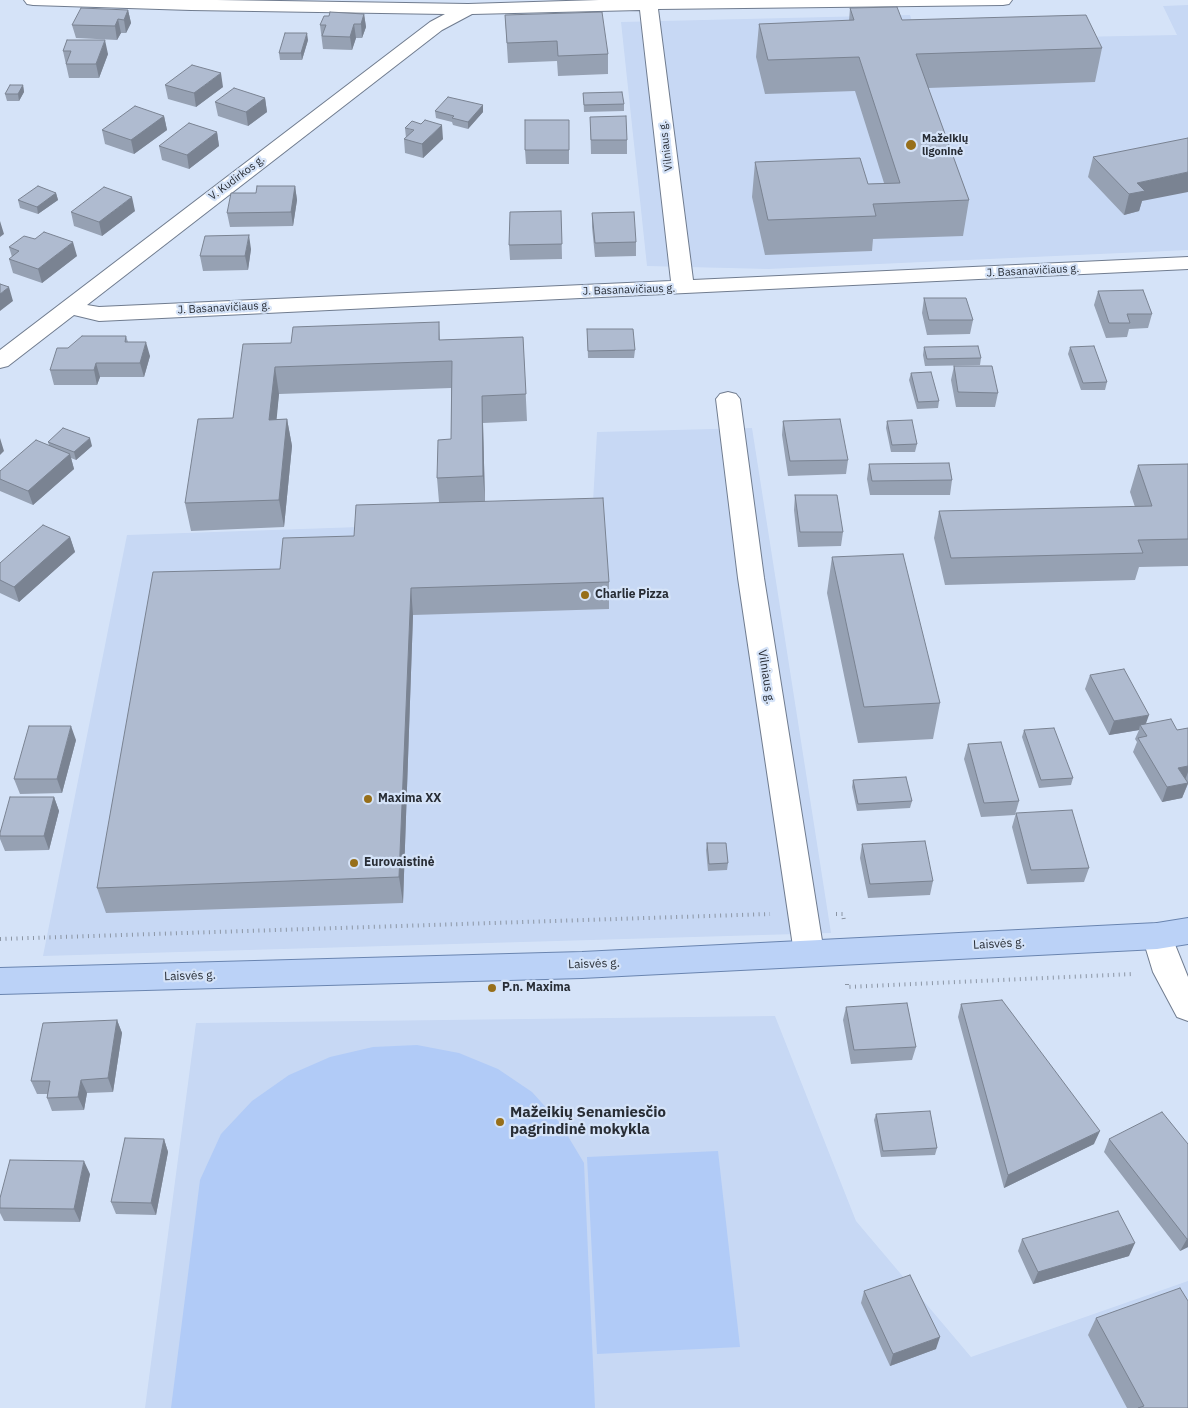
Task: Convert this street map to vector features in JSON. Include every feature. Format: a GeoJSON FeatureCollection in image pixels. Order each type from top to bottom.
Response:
{"type":"FeatureCollection","features":[{"type":"Feature","properties":{"kind":"main road","name":"Laisvės g."},"geometry":{"type":"LineString","coordinates":[[0,981],[582,965],[1157,936],[1188,931]]}},
{"type":"Feature","properties":{"kind":"street"},"geometry":{"type":"LineString","coordinates":[[33,0],[191,5],[648,4],[1003,0]]}},
{"type":"Feature","properties":{"kind":"street","name":"Vilniaus g."},"geometry":{"type":"LineString","coordinates":[[648,4],[683,288]]}},
{"type":"Feature","properties":{"kind":"street","name":"V. Kudirkos g."},"geometry":{"type":"LineString","coordinates":[[0,361],[436,26],[473,5]]}},
{"type":"Feature","properties":{"kind":"street","name":"J. Basanavičiaus g."},"geometry":{"type":"LineString","coordinates":[[70,306],[86,312],[99,314],[1188,263]]}},
{"type":"Feature","properties":{"kind":"street","name":"Vilniaus g."},"geometry":{"type":"LineString","coordinates":[[728,399],[754,596],[809,954]]}},
{"type":"Feature","properties":{"kind":"street"},"geometry":{"type":"LineString","coordinates":[[1157,936],[1169,972],[1188,1007]]}},
{"type":"Feature","properties":{"kind":"shaded area","name":"Mažeikių ligoninė"},"geometry":{"type":"Polygon","coordinates":[[[1188,5],[1188,250],[768,269],[647,266],[621,22],[910,15],[918,40],[1177,35],[1163,6],[1188,5]]]}},
{"type":"Feature","properties":{"kind":"shaded area"},"geometry":{"type":"Polygon","coordinates":[[[752,428],[831,933],[43,956],[127,535],[592,519],[597,432],[752,428]]]}},
{"type":"Feature","properties":{"kind":"shaded area","name":"Mažeikių Senamiesčio pagrindinė mokykla"},"geometry":{"type":"Polygon","coordinates":[[[775,1016],[856,1221],[971,1357],[1188,1281],[1188,1408],[145,1408],[196,1023],[775,1016]]]}},
{"type":"Feature","properties":{"kind":"shaded area"},"geometry":{"type":"Polygon","coordinates":[[[417,1045],[459,1053],[498,1069],[532,1092],[560,1123],[584,1163],[595,1408],[171,1408],[200,1180],[221,1134],[252,1101],[289,1075],[330,1057],[373,1047],[417,1045]]]}},
{"type":"Feature","properties":{"kind":"shaded area"},"geometry":{"type":"Polygon","coordinates":[[[718,1151],[740,1347],[597,1354],[587,1157],[718,1151]]]}},
{"type":"Feature","properties":{"kind":"building"},"geometry":{"type":"Polygon","coordinates":[[[897,7],[902,20],[1086,15],[1102,48],[916,54],[969,200],[873,204],[876,216],[768,220],[755,162],[860,158],[868,184],[900,183],[859,57],[768,60],[759,24],[854,20],[850,8],[897,7]]]}},
{"type":"Feature","properties":{"kind":"building"},"geometry":{"type":"Polygon","coordinates":[[[81,8],[128,10],[124,20],[118,19],[115,26],[72,25],[81,8]]]}},
{"type":"Feature","properties":{"kind":"building"},"geometry":{"type":"Polygon","coordinates":[[[330,12],[364,14],[361,24],[354,24],[350,37],[322,36],[326,25],[320,25],[324,16],[329,16],[330,12]]]}},
{"type":"Feature","properties":{"kind":"building"},"geometry":{"type":"Polygon","coordinates":[[[602,12],[608,54],[558,56],[557,41],[507,43],[505,15],[602,12]]]}},
{"type":"Feature","properties":{"kind":"building"},"geometry":{"type":"Polygon","coordinates":[[[285,33],[307,33],[301,53],[279,53],[285,33]]]}},
{"type":"Feature","properties":{"kind":"building"},"geometry":{"type":"Polygon","coordinates":[[[67,40],[105,40],[96,64],[66,64],[71,51],[63,51],[67,40]]]}},
{"type":"Feature","properties":{"kind":"building"},"geometry":{"type":"Polygon","coordinates":[[[192,65],[221,73],[194,93],[165,85],[192,65]]]}},
{"type":"Feature","properties":{"kind":"building"},"geometry":{"type":"Polygon","coordinates":[[[10,85],[23,85],[18,94],[5,94],[10,85]]]}},
{"type":"Feature","properties":{"kind":"building"},"geometry":{"type":"Polygon","coordinates":[[[234,88],[265,98],[246,112],[215,102],[234,88]]]}},
{"type":"Feature","properties":{"kind":"building"},"geometry":{"type":"Polygon","coordinates":[[[622,92],[624,104],[584,105],[583,93],[622,92]]]}},
{"type":"Feature","properties":{"kind":"building"},"geometry":{"type":"Polygon","coordinates":[[[448,97],[483,105],[468,122],[435,111],[448,97]]]}},
{"type":"Feature","properties":{"kind":"building"},"geometry":{"type":"Polygon","coordinates":[[[135,106],[164,116],[131,140],[102,130],[135,106]]]}},
{"type":"Feature","properties":{"kind":"building"},"geometry":{"type":"Polygon","coordinates":[[[626,116],[627,140],[591,140],[590,117],[626,116]]]}},
{"type":"Feature","properties":{"kind":"building"},"geometry":{"type":"Polygon","coordinates":[[[425,120],[442,125],[422,144],[404,139],[414,130],[405,128],[412,121],[421,124],[425,120]]]}},
{"type":"Feature","properties":{"kind":"building"},"geometry":{"type":"Polygon","coordinates":[[[525,120],[569,120],[569,150],[525,150],[525,120]]]}},
{"type":"Feature","properties":{"kind":"building"},"geometry":{"type":"Polygon","coordinates":[[[189,123],[217,132],[187,155],[159,146],[189,123]]]}},
{"type":"Feature","properties":{"kind":"building"},"geometry":{"type":"Polygon","coordinates":[[[1188,138],[1188,172],[1137,183],[1145,191],[1129,194],[1093,157],[1188,138]]]}},
{"type":"Feature","properties":{"kind":"building"},"geometry":{"type":"Polygon","coordinates":[[[38,186],[56,193],[37,207],[18,200],[38,186]]]}},
{"type":"Feature","properties":{"kind":"building"},"geometry":{"type":"Polygon","coordinates":[[[257,186],[295,186],[291,212],[227,213],[231,193],[256,193],[257,186]]]}},
{"type":"Feature","properties":{"kind":"building"},"geometry":{"type":"Polygon","coordinates":[[[104,187],[132,197],[99,222],[71,212],[104,187]]]}},
{"type":"Feature","properties":{"kind":"building"},"geometry":{"type":"Polygon","coordinates":[[[561,211],[562,244],[509,245],[510,212],[561,211]]]}},
{"type":"Feature","properties":{"kind":"building"},"geometry":{"type":"Polygon","coordinates":[[[634,212],[636,242],[595,243],[592,213],[634,212]]]}},
{"type":"Feature","properties":{"kind":"building"},"geometry":{"type":"Polygon","coordinates":[[[44,232],[73,242],[38,269],[9,259],[19,251],[9,247],[24,236],[35,239],[44,232]]]}},
{"type":"Feature","properties":{"kind":"building"},"geometry":{"type":"Polygon","coordinates":[[[249,235],[245,256],[200,256],[205,236],[249,235]]]}},
{"type":"Feature","properties":{"kind":"building"},"geometry":{"type":"Polygon","coordinates":[[[0,284],[9,287],[0,294],[0,284]]]}},
{"type":"Feature","properties":{"kind":"building"},"geometry":{"type":"Polygon","coordinates":[[[1143,290],[1152,314],[1127,314],[1130,323],[1109,323],[1098,291],[1143,290]]]}},
{"type":"Feature","properties":{"kind":"building"},"geometry":{"type":"Polygon","coordinates":[[[924,298],[966,298],[973,320],[929,320],[924,298]]]}},
{"type":"Feature","properties":{"kind":"building"},"geometry":{"type":"Polygon","coordinates":[[[439,322],[439,340],[523,337],[526,394],[482,396],[483,476],[437,478],[438,440],[451,439],[452,361],[275,367],[269,420],[287,419],[279,500],[185,503],[198,419],[233,418],[243,344],[291,343],[293,327],[439,322]]]}},
{"type":"Feature","properties":{"kind":"building"},"geometry":{"type":"Polygon","coordinates":[[[587,329],[633,329],[635,350],[588,351],[587,329]]]}},
{"type":"Feature","properties":{"kind":"building"},"geometry":{"type":"Polygon","coordinates":[[[82,336],[126,336],[125,342],[146,342],[140,363],[96,363],[94,370],[50,370],[57,348],[68,348],[82,336]]]}},
{"type":"Feature","properties":{"kind":"building"},"geometry":{"type":"Polygon","coordinates":[[[978,346],[981,358],[927,359],[924,347],[978,346]]]}},
{"type":"Feature","properties":{"kind":"building"},"geometry":{"type":"Polygon","coordinates":[[[1094,346],[1107,382],[1083,383],[1070,347],[1094,346]]]}},
{"type":"Feature","properties":{"kind":"building"},"geometry":{"type":"Polygon","coordinates":[[[954,366],[992,366],[998,393],[958,392],[954,366]]]}},
{"type":"Feature","properties":{"kind":"building"},"geometry":{"type":"Polygon","coordinates":[[[931,372],[939,401],[918,402],[911,373],[931,372]]]}},
{"type":"Feature","properties":{"kind":"building"},"geometry":{"type":"Polygon","coordinates":[[[840,419],[848,460],[790,461],[783,421],[840,419]]]}},
{"type":"Feature","properties":{"kind":"building"},"geometry":{"type":"Polygon","coordinates":[[[912,420],[917,444],[892,445],[887,421],[912,420]]]}},
{"type":"Feature","properties":{"kind":"building"},"geometry":{"type":"Polygon","coordinates":[[[63,428],[90,438],[74,452],[48,442],[63,428]]]}},
{"type":"Feature","properties":{"kind":"building"},"geometry":{"type":"Polygon","coordinates":[[[36,440],[70,454],[28,491],[0,479],[0,471],[36,440]]]}},
{"type":"Feature","properties":{"kind":"building"},"geometry":{"type":"Polygon","coordinates":[[[949,463],[952,480],[872,481],[869,464],[949,463]]]}},
{"type":"Feature","properties":{"kind":"building"},"geometry":{"type":"Polygon","coordinates":[[[1188,464],[1188,539],[1138,540],[1143,553],[951,558],[939,511],[1152,506],[1138,465],[1188,464]]]}},
{"type":"Feature","properties":{"kind":"building"},"geometry":{"type":"Polygon","coordinates":[[[795,495],[837,495],[843,532],[800,532],[795,495]]]}},
{"type":"Feature","properties":{"kind":"building"},"geometry":{"type":"Polygon","coordinates":[[[603,498],[609,582],[411,588],[399,877],[97,888],[153,572],[280,569],[283,538],[354,536],[356,505],[603,498]]]}},
{"type":"Feature","properties":{"kind":"building"},"geometry":{"type":"Polygon","coordinates":[[[43,525],[70,537],[14,587],[0,580],[0,563],[43,525]]]}},
{"type":"Feature","properties":{"kind":"building"},"geometry":{"type":"Polygon","coordinates":[[[903,554],[940,703],[864,707],[832,557],[903,554]]]}},
{"type":"Feature","properties":{"kind":"building"},"geometry":{"type":"Polygon","coordinates":[[[1124,669],[1149,715],[1114,721],[1090,675],[1124,669]]]}},
{"type":"Feature","properties":{"kind":"building"},"geometry":{"type":"Polygon","coordinates":[[[1171,719],[1177,730],[1188,728],[1188,766],[1178,768],[1188,783],[1167,787],[1138,738],[1147,736],[1140,725],[1171,719]]]}},
{"type":"Feature","properties":{"kind":"building"},"geometry":{"type":"Polygon","coordinates":[[[29,726],[71,726],[57,779],[14,779],[29,726]]]}},
{"type":"Feature","properties":{"kind":"building"},"geometry":{"type":"Polygon","coordinates":[[[1054,728],[1073,778],[1041,780],[1024,730],[1054,728]]]}},
{"type":"Feature","properties":{"kind":"building"},"geometry":{"type":"Polygon","coordinates":[[[1001,742],[1019,801],[984,803],[968,744],[1001,742]]]}},
{"type":"Feature","properties":{"kind":"building"},"geometry":{"type":"Polygon","coordinates":[[[906,777],[912,801],[858,804],[853,780],[906,777]]]}},
{"type":"Feature","properties":{"kind":"building"},"geometry":{"type":"Polygon","coordinates":[[[10,797],[54,797],[44,836],[0,836],[10,797]]]}},
{"type":"Feature","properties":{"kind":"building"},"geometry":{"type":"Polygon","coordinates":[[[1072,810],[1089,868],[1031,870],[1016,813],[1072,810]]]}},
{"type":"Feature","properties":{"kind":"building"},"geometry":{"type":"Polygon","coordinates":[[[925,841],[933,881],[870,884],[862,844],[925,841]]]}},
{"type":"Feature","properties":{"kind":"building"},"geometry":{"type":"Polygon","coordinates":[[[707,843],[726,843],[728,863],[709,864],[707,843]]]}},
{"type":"Feature","properties":{"kind":"building"},"geometry":{"type":"Polygon","coordinates":[[[1002,1000],[1100,1131],[1008,1175],[961,1004],[1002,1000]]]}},
{"type":"Feature","properties":{"kind":"building"},"geometry":{"type":"Polygon","coordinates":[[[907,1003],[916,1047],[854,1050],[846,1007],[907,1003]]]}},
{"type":"Feature","properties":{"kind":"building"},"geometry":{"type":"Polygon","coordinates":[[[117,1020],[108,1078],[81,1080],[78,1097],[47,1098],[50,1081],[31,1081],[43,1023],[117,1020]]]}},
{"type":"Feature","properties":{"kind":"building"},"geometry":{"type":"Polygon","coordinates":[[[930,1111],[937,1148],[883,1151],[876,1114],[930,1111]]]}},
{"type":"Feature","properties":{"kind":"building"},"geometry":{"type":"Polygon","coordinates":[[[1162,1112],[1188,1144],[1188,1239],[1109,1139],[1162,1112]]]}},
{"type":"Feature","properties":{"kind":"building"},"geometry":{"type":"Polygon","coordinates":[[[125,1138],[164,1139],[151,1203],[111,1202],[125,1138]]]}},
{"type":"Feature","properties":{"kind":"building"},"geometry":{"type":"Polygon","coordinates":[[[10,1160],[84,1161],[74,1209],[0,1208],[0,1198],[10,1160]]]}},
{"type":"Feature","properties":{"kind":"building"},"geometry":{"type":"Polygon","coordinates":[[[1118,1211],[1135,1243],[1038,1272],[1022,1239],[1118,1211]]]}},
{"type":"Feature","properties":{"kind":"building"},"geometry":{"type":"Polygon","coordinates":[[[910,1275],[940,1337],[893,1354],[864,1291],[910,1275]]]}},
{"type":"Feature","properties":{"kind":"building"},"geometry":{"type":"Polygon","coordinates":[[[1180,1288],[1188,1301],[1188,1408],[1138,1408],[1144,1406],[1096,1318],[1180,1288]]]}},
{"type":"Feature","properties":{"kind":"place","name":"Mažeikių ligoninė"},"geometry":{"type":"Point","coordinates":[911,145]}},
{"type":"Feature","properties":{"kind":"place","name":"Charlie Pizza"},"geometry":{"type":"Point","coordinates":[585,595]}},
{"type":"Feature","properties":{"kind":"place","name":"Maxima XX"},"geometry":{"type":"Point","coordinates":[368,799]}},
{"type":"Feature","properties":{"kind":"place","name":"Eurovaistinė"},"geometry":{"type":"Point","coordinates":[354,863]}},
{"type":"Feature","properties":{"kind":"place","name":"P.n. Maxima"},"geometry":{"type":"Point","coordinates":[492,988]}},
{"type":"Feature","properties":{"kind":"place","name":"Mažeikių Senamiesčio pagrindinė mokykla"},"geometry":{"type":"Point","coordinates":[500,1122]}}]}
